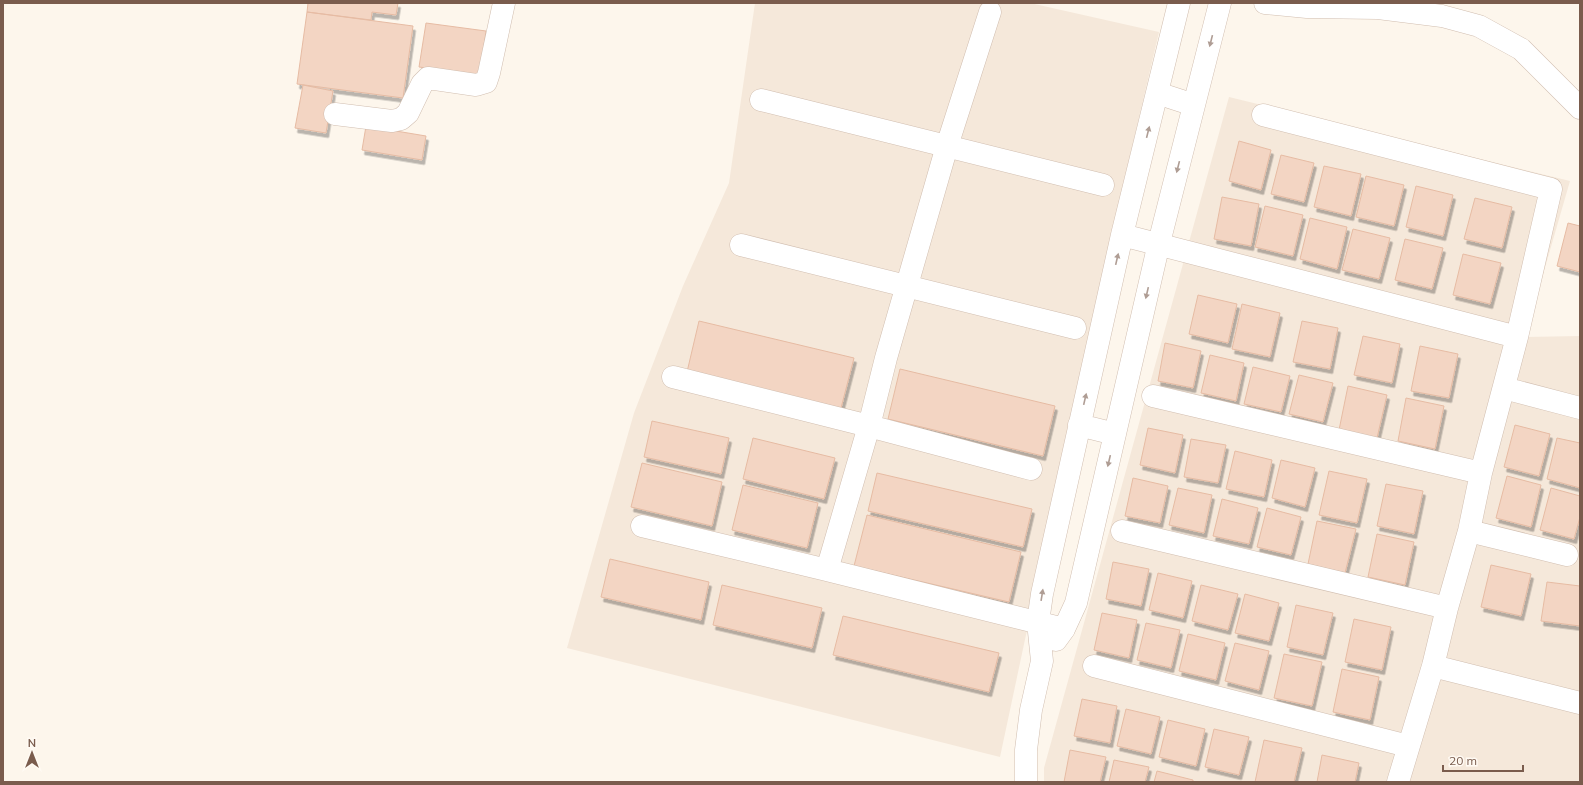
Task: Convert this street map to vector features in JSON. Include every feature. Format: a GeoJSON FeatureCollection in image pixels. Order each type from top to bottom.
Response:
{"type":"FeatureCollection","features":[{"type":"Feature","properties":{"kind":"street"},"geometry":{"type":"LineString","coordinates":[[335,114],[392,121],[401,119],[408,113],[422,84],[428,78],[476,85],[486,82],[504,3]]}},
{"type":"Feature","properties":{"kind":"street"},"geometry":{"type":"LineString","coordinates":[[1026,782],[1026,750],[1031,710],[1042,661],[1038,622],[1042,594],[1122,235],[1179,3]]}},
{"type":"Feature","properties":{"kind":"street"},"geometry":{"type":"LineString","coordinates":[[1042,661],[1064,629],[1076,603],[1158,243],[1220,3]]}},
{"type":"Feature","properties":{"kind":"street"},"geometry":{"type":"LineString","coordinates":[[1265,3],[1307,7],[1378,6],[1442,16],[1480,26],[1521,49],[1580,108]]}},
{"type":"Feature","properties":{"kind":"street"},"geometry":{"type":"LineString","coordinates":[[827,570],[947,146],[990,12]]}},
{"type":"Feature","properties":{"kind":"street"},"geometry":{"type":"LineString","coordinates":[[1157,93],[1194,105]]}},
{"type":"Feature","properties":{"kind":"street"},"geometry":{"type":"LineString","coordinates":[[761,100],[1103,185]]}},
{"type":"Feature","properties":{"kind":"street"},"geometry":{"type":"LineString","coordinates":[[1263,115],[1551,189],[1517,337],[1481,473],[1469,531],[1447,608],[1433,666],[1398,782]]}},
{"type":"Feature","properties":{"kind":"street"},"geometry":{"type":"LineString","coordinates":[[1122,235],[1158,243],[1517,337]]}},
{"type":"Feature","properties":{"kind":"street"},"geometry":{"type":"LineString","coordinates":[[741,245],[1075,328]]}},
{"type":"Feature","properties":{"kind":"street"},"geometry":{"type":"LineString","coordinates":[[673,377],[869,426],[1031,469]]}},
{"type":"Feature","properties":{"kind":"street"},"geometry":{"type":"LineString","coordinates":[[1504,388],[1580,408]]}},
{"type":"Feature","properties":{"kind":"street"},"geometry":{"type":"LineString","coordinates":[[1153,396],[1481,473]]}},
{"type":"Feature","properties":{"kind":"street"},"geometry":{"type":"LineString","coordinates":[[1079,425],[1115,434]]}},
{"type":"Feature","properties":{"kind":"street"},"geometry":{"type":"LineString","coordinates":[[642,526],[1064,629]]}},
{"type":"Feature","properties":{"kind":"street"},"geometry":{"type":"LineString","coordinates":[[1122,531],[1447,608]]}},
{"type":"Feature","properties":{"kind":"street"},"geometry":{"type":"LineString","coordinates":[[1469,531],[1567,555]]}},
{"type":"Feature","properties":{"kind":"street"},"geometry":{"type":"LineString","coordinates":[[1094,666],[1408,746]]}},
{"type":"Feature","properties":{"kind":"street"},"geometry":{"type":"LineString","coordinates":[[1433,666],[1580,703]]}},
{"type":"Feature","properties":{"kind":"shaded area"},"geometry":{"type":"Polygon","coordinates":[[[755,3],[1030,3],[1159,32],[1109,245],[1000,757],[567,648],[634,413],[683,286],[729,183],[755,3]]]}},
{"type":"Feature","properties":{"kind":"shaded area"},"geometry":{"type":"Polygon","coordinates":[[[1229,97],[1570,181],[1525,337],[1580,336],[1580,782],[1044,782],[1044,768],[1229,97]]]}},
{"type":"Feature","properties":{"kind":"building"},"geometry":{"type":"Polygon","coordinates":[[[308,3],[398,3],[396,15],[372,12],[371,20],[307,12],[308,3]]]}},
{"type":"Feature","properties":{"kind":"building"},"geometry":{"type":"Polygon","coordinates":[[[307,12],[413,26],[403,98],[297,84],[307,12]]]}},
{"type":"Feature","properties":{"kind":"building"},"geometry":{"type":"Polygon","coordinates":[[[426,23],[486,31],[480,75],[419,67],[426,23]]]}},
{"type":"Feature","properties":{"kind":"building"},"geometry":{"type":"Polygon","coordinates":[[[303,85],[333,91],[326,133],[295,128],[303,85]]]}},
{"type":"Feature","properties":{"kind":"building"},"geometry":{"type":"Polygon","coordinates":[[[366,126],[426,136],[422,160],[362,150],[366,126]]]}},
{"type":"Feature","properties":{"kind":"building"},"geometry":{"type":"Polygon","coordinates":[[[1239,141],[1271,150],[1261,190],[1229,181],[1239,141]]]}},
{"type":"Feature","properties":{"kind":"building"},"geometry":{"type":"Polygon","coordinates":[[[1281,155],[1314,163],[1304,202],[1271,194],[1281,155]]]}},
{"type":"Feature","properties":{"kind":"building"},"geometry":{"type":"Polygon","coordinates":[[[1324,166],[1361,174],[1351,216],[1314,207],[1324,166]]]}},
{"type":"Feature","properties":{"kind":"building"},"geometry":{"type":"Polygon","coordinates":[[[1366,176],[1404,185],[1394,226],[1356,217],[1366,176]]]}},
{"type":"Feature","properties":{"kind":"building"},"geometry":{"type":"Polygon","coordinates":[[[1416,186],[1453,195],[1443,236],[1406,227],[1416,186]]]}},
{"type":"Feature","properties":{"kind":"building"},"geometry":{"type":"Polygon","coordinates":[[[1222,197],[1259,204],[1251,246],[1214,239],[1222,197]]]}},
{"type":"Feature","properties":{"kind":"building"},"geometry":{"type":"Polygon","coordinates":[[[1475,198],[1512,207],[1502,248],[1464,239],[1475,198]]]}},
{"type":"Feature","properties":{"kind":"building"},"geometry":{"type":"Polygon","coordinates":[[[1265,206],[1303,215],[1293,256],[1255,247],[1265,206]]]}},
{"type":"Feature","properties":{"kind":"building"},"geometry":{"type":"Polygon","coordinates":[[[1310,218],[1347,227],[1337,269],[1300,259],[1310,218]]]}},
{"type":"Feature","properties":{"kind":"building"},"geometry":{"type":"Polygon","coordinates":[[[1568,223],[1580,226],[1580,272],[1557,266],[1568,223]]]}},
{"type":"Feature","properties":{"kind":"building"},"geometry":{"type":"Polygon","coordinates":[[[1353,229],[1390,238],[1379,279],[1342,270],[1353,229]]]}},
{"type":"Feature","properties":{"kind":"building"},"geometry":{"type":"Polygon","coordinates":[[[1405,239],[1443,248],[1432,289],[1395,280],[1405,239]]]}},
{"type":"Feature","properties":{"kind":"building"},"geometry":{"type":"Polygon","coordinates":[[[1463,254],[1501,263],[1490,304],[1453,295],[1463,254]]]}},
{"type":"Feature","properties":{"kind":"building"},"geometry":{"type":"Polygon","coordinates":[[[1198,295],[1237,304],[1228,343],[1189,334],[1198,295]]]}},
{"type":"Feature","properties":{"kind":"building"},"geometry":{"type":"Polygon","coordinates":[[[1242,304],[1280,313],[1270,357],[1232,349],[1242,304]]]}},
{"type":"Feature","properties":{"kind":"building"},"geometry":{"type":"Polygon","coordinates":[[[699,321],[854,358],[841,408],[687,372],[699,321]]]}},
{"type":"Feature","properties":{"kind":"building"},"geometry":{"type":"Polygon","coordinates":[[[1302,321],[1338,328],[1330,369],[1293,362],[1302,321]]]}},
{"type":"Feature","properties":{"kind":"building"},"geometry":{"type":"Polygon","coordinates":[[[1363,336],[1400,344],[1392,383],[1354,375],[1363,336]]]}},
{"type":"Feature","properties":{"kind":"building"},"geometry":{"type":"Polygon","coordinates":[[[1165,343],[1201,351],[1193,388],[1158,381],[1165,343]]]}},
{"type":"Feature","properties":{"kind":"building"},"geometry":{"type":"Polygon","coordinates":[[[1420,346],[1458,354],[1449,398],[1411,391],[1420,346]]]}},
{"type":"Feature","properties":{"kind":"building"},"geometry":{"type":"Polygon","coordinates":[[[1210,355],[1244,363],[1236,401],[1201,393],[1210,355]]]}},
{"type":"Feature","properties":{"kind":"building"},"geometry":{"type":"Polygon","coordinates":[[[1253,367],[1290,376],[1281,412],[1244,404],[1253,367]]]}},
{"type":"Feature","properties":{"kind":"building"},"geometry":{"type":"Polygon","coordinates":[[[900,369],[1055,406],[1043,456],[888,419],[900,369]]]}},
{"type":"Feature","properties":{"kind":"building"},"geometry":{"type":"Polygon","coordinates":[[[1299,375],[1333,383],[1323,422],[1289,414],[1299,375]]]}},
{"type":"Feature","properties":{"kind":"building"},"geometry":{"type":"Polygon","coordinates":[[[1348,386],[1387,395],[1377,438],[1339,430],[1348,386]]]}},
{"type":"Feature","properties":{"kind":"building"},"geometry":{"type":"Polygon","coordinates":[[[1406,398],[1444,406],[1435,449],[1398,441],[1406,398]]]}},
{"type":"Feature","properties":{"kind":"building"},"geometry":{"type":"Polygon","coordinates":[[[652,421],[729,438],[721,474],[644,457],[652,421]]]}},
{"type":"Feature","properties":{"kind":"building"},"geometry":{"type":"Polygon","coordinates":[[[1515,425],[1550,434],[1539,476],[1504,467],[1515,425]]]}},
{"type":"Feature","properties":{"kind":"building"},"geometry":{"type":"Polygon","coordinates":[[[1148,428],[1183,435],[1175,473],[1140,465],[1148,428]]]}},
{"type":"Feature","properties":{"kind":"building"},"geometry":{"type":"Polygon","coordinates":[[[753,438],[835,458],[824,499],[743,479],[753,438]]]}},
{"type":"Feature","properties":{"kind":"building"},"geometry":{"type":"Polygon","coordinates":[[[1557,438],[1580,443],[1580,488],[1547,479],[1557,438]]]}},
{"type":"Feature","properties":{"kind":"building"},"geometry":{"type":"Polygon","coordinates":[[[1191,439],[1226,445],[1218,483],[1184,477],[1191,439]]]}},
{"type":"Feature","properties":{"kind":"building"},"geometry":{"type":"Polygon","coordinates":[[[1235,451],[1272,460],[1264,497],[1226,489],[1235,451]]]}},
{"type":"Feature","properties":{"kind":"building"},"geometry":{"type":"Polygon","coordinates":[[[1281,460],[1315,468],[1305,507],[1272,498],[1281,460]]]}},
{"type":"Feature","properties":{"kind":"building"},"geometry":{"type":"Polygon","coordinates":[[[642,463],[722,482],[712,526],[631,507],[642,463]]]}},
{"type":"Feature","properties":{"kind":"building"},"geometry":{"type":"Polygon","coordinates":[[[1329,471],[1367,479],[1357,523],[1319,515],[1329,471]]]}},
{"type":"Feature","properties":{"kind":"building"},"geometry":{"type":"Polygon","coordinates":[[[877,473],[1032,509],[1023,547],[868,511],[877,473]]]}},
{"type":"Feature","properties":{"kind":"building"},"geometry":{"type":"Polygon","coordinates":[[[1507,476],[1541,485],[1531,527],[1496,518],[1507,476]]]}},
{"type":"Feature","properties":{"kind":"building"},"geometry":{"type":"Polygon","coordinates":[[[1133,478],[1168,486],[1160,523],[1125,516],[1133,478]]]}},
{"type":"Feature","properties":{"kind":"building"},"geometry":{"type":"Polygon","coordinates":[[[1386,484],[1423,491],[1414,534],[1377,526],[1386,484]]]}},
{"type":"Feature","properties":{"kind":"building"},"geometry":{"type":"Polygon","coordinates":[[[743,485],[818,503],[807,548],[732,530],[743,485]]]}},
{"type":"Feature","properties":{"kind":"building"},"geometry":{"type":"Polygon","coordinates":[[[1178,488],[1212,495],[1204,533],[1169,525],[1178,488]]]}},
{"type":"Feature","properties":{"kind":"building"},"geometry":{"type":"Polygon","coordinates":[[[1551,488],[1580,496],[1580,517],[1574,539],[1540,530],[1551,488]]]}},
{"type":"Feature","properties":{"kind":"building"},"geometry":{"type":"Polygon","coordinates":[[[1222,499],[1258,508],[1249,544],[1213,536],[1222,499]]]}},
{"type":"Feature","properties":{"kind":"building"},"geometry":{"type":"Polygon","coordinates":[[[1267,508],[1301,517],[1291,555],[1257,547],[1267,508]]]}},
{"type":"Feature","properties":{"kind":"building"},"geometry":{"type":"Polygon","coordinates":[[[867,515],[1021,552],[1009,602],[854,566],[867,515]]]}},
{"type":"Feature","properties":{"kind":"building"},"geometry":{"type":"Polygon","coordinates":[[[1317,521],[1356,529],[1345,573],[1308,564],[1317,521]]]}},
{"type":"Feature","properties":{"kind":"building"},"geometry":{"type":"Polygon","coordinates":[[[1377,534],[1414,542],[1405,585],[1368,577],[1377,534]]]}},
{"type":"Feature","properties":{"kind":"building"},"geometry":{"type":"Polygon","coordinates":[[[610,559],[709,582],[701,620],[601,597],[610,559]]]}},
{"type":"Feature","properties":{"kind":"building"},"geometry":{"type":"Polygon","coordinates":[[[1113,562],[1149,569],[1141,606],[1106,599],[1113,562]]]}},
{"type":"Feature","properties":{"kind":"building"},"geometry":{"type":"Polygon","coordinates":[[[1491,565],[1531,574],[1521,616],[1481,607],[1491,565]]]}},
{"type":"Feature","properties":{"kind":"building"},"geometry":{"type":"Polygon","coordinates":[[[1158,573],[1192,581],[1183,618],[1149,610],[1158,573]]]}},
{"type":"Feature","properties":{"kind":"building"},"geometry":{"type":"Polygon","coordinates":[[[1547,582],[1580,586],[1580,626],[1541,621],[1547,582]]]}},
{"type":"Feature","properties":{"kind":"building"},"geometry":{"type":"Polygon","coordinates":[[[722,585],[822,608],[812,648],[713,625],[722,585]]]}},
{"type":"Feature","properties":{"kind":"building"},"geometry":{"type":"Polygon","coordinates":[[[1201,585],[1238,594],[1228,630],[1192,621],[1201,585]]]}},
{"type":"Feature","properties":{"kind":"building"},"geometry":{"type":"Polygon","coordinates":[[[1245,594],[1279,603],[1269,641],[1235,633],[1245,594]]]}},
{"type":"Feature","properties":{"kind":"building"},"geometry":{"type":"Polygon","coordinates":[[[1296,605],[1333,613],[1323,655],[1287,647],[1296,605]]]}},
{"type":"Feature","properties":{"kind":"building"},"geometry":{"type":"Polygon","coordinates":[[[1102,613],[1137,620],[1129,658],[1094,650],[1102,613]]]}},
{"type":"Feature","properties":{"kind":"building"},"geometry":{"type":"Polygon","coordinates":[[[843,616],[999,653],[989,692],[833,655],[843,616]]]}},
{"type":"Feature","properties":{"kind":"building"},"geometry":{"type":"Polygon","coordinates":[[[1354,619],[1391,627],[1382,670],[1345,662],[1354,619]]]}},
{"type":"Feature","properties":{"kind":"building"},"geometry":{"type":"Polygon","coordinates":[[[1146,623],[1180,630],[1171,668],[1137,660],[1146,623]]]}},
{"type":"Feature","properties":{"kind":"building"},"geometry":{"type":"Polygon","coordinates":[[[1188,634],[1225,643],[1216,680],[1179,671],[1188,634]]]}},
{"type":"Feature","properties":{"kind":"building"},"geometry":{"type":"Polygon","coordinates":[[[1235,643],[1269,651],[1259,690],[1225,681],[1235,643]]]}},
{"type":"Feature","properties":{"kind":"building"},"geometry":{"type":"Polygon","coordinates":[[[1284,654],[1322,662],[1312,706],[1274,698],[1284,654]]]}},
{"type":"Feature","properties":{"kind":"building"},"geometry":{"type":"Polygon","coordinates":[[[1342,669],[1379,677],[1370,720],[1333,712],[1342,669]]]}},
{"type":"Feature","properties":{"kind":"building"},"geometry":{"type":"Polygon","coordinates":[[[1082,699],[1117,706],[1110,743],[1074,736],[1082,699]]]}},
{"type":"Feature","properties":{"kind":"building"},"geometry":{"type":"Polygon","coordinates":[[[1126,709],[1160,717],[1151,754],[1117,746],[1126,709]]]}},
{"type":"Feature","properties":{"kind":"building"},"geometry":{"type":"Polygon","coordinates":[[[1168,720],[1205,729],[1196,766],[1159,757],[1168,720]]]}},
{"type":"Feature","properties":{"kind":"building"},"geometry":{"type":"Polygon","coordinates":[[[1214,729],[1249,737],[1239,775],[1205,767],[1214,729]]]}},
{"type":"Feature","properties":{"kind":"building"},"geometry":{"type":"Polygon","coordinates":[[[1264,740],[1302,748],[1294,782],[1255,782],[1264,740]]]}},
{"type":"Feature","properties":{"kind":"building"},"geometry":{"type":"Polygon","coordinates":[[[1070,750],[1106,757],[1100,782],[1064,782],[1070,750]]]}},
{"type":"Feature","properties":{"kind":"building"},"geometry":{"type":"Polygon","coordinates":[[[1322,755],[1359,763],[1355,782],[1317,782],[1322,755]]]}},
{"type":"Feature","properties":{"kind":"building"},"geometry":{"type":"Polygon","coordinates":[[[1114,760],[1149,767],[1145,782],[1109,782],[1114,760]]]}},
{"type":"Feature","properties":{"kind":"building"},"geometry":{"type":"Polygon","coordinates":[[[1157,771],[1193,780],[1193,782],[1154,782],[1157,771]]]}}]}
